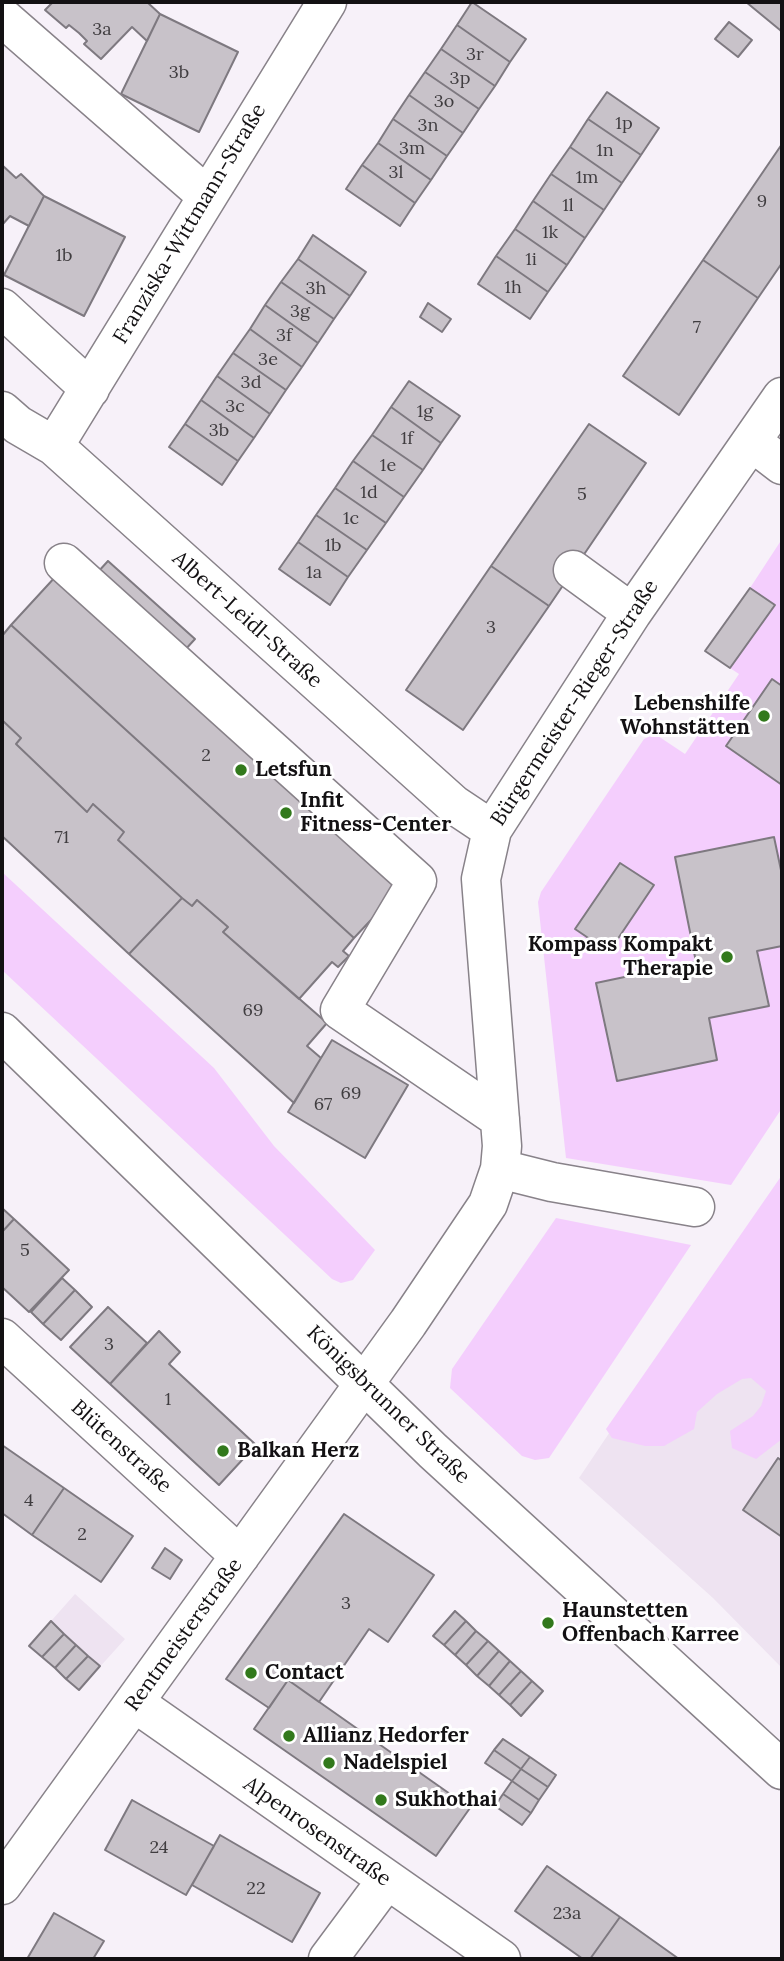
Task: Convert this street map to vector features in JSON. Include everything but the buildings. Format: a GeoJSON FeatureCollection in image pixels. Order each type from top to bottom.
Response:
{"type":"FeatureCollection","features":[{"type":"Feature","properties":{"kind":"street","name":"Franziska-Wittmann-Straße"},"geometry":{"type":"LineString","coordinates":[[54,446],[207,196],[318,6]]}},
{"type":"Feature","properties":{"kind":"street"},"geometry":{"type":"LineString","coordinates":[[2,17],[207,196]]}},
{"type":"Feature","properties":{"kind":"street"},"geometry":{"type":"LineString","coordinates":[[2,308],[90,389]]}},
{"type":"Feature","properties":{"kind":"street","name":"Bürgermeister-Rieger-Straße"},"geometry":{"type":"LineString","coordinates":[[364,1384],[488,1204],[500,1168],[500,1119],[481,879],[492,830],[632,613],[782,397]]}},
{"type":"Feature","properties":{"kind":"street","name":"Albert-Leidl-Straße"},"geometry":{"type":"LineString","coordinates":[[2,411],[18,425],[54,446],[453,804],[492,830]]}},
{"type":"Feature","properties":{"kind":"street"},"geometry":{"type":"LineString","coordinates":[[752,442],[782,465]]}},
{"type":"Feature","properties":{"kind":"street"},"geometry":{"type":"LineString","coordinates":[[64,563],[417,881],[340,1010],[500,1119]]}},
{"type":"Feature","properties":{"kind":"street"},"geometry":{"type":"LineString","coordinates":[[573,570],[632,613]]}},
{"type":"Feature","properties":{"kind":"street","name":"Königsbrunner Straße"},"geometry":{"type":"LineString","coordinates":[[2,1032],[364,1384],[782,1770]]}},
{"type":"Feature","properties":{"kind":"street"},"geometry":{"type":"LineString","coordinates":[[500,1168],[552,1182],[695,1207]]}},
{"type":"Feature","properties":{"kind":"street","name":"Blütenstraße"},"geometry":{"type":"LineString","coordinates":[[2,1338],[240,1556]]}},
{"type":"Feature","properties":{"kind":"street","name":"Rentmeisterstraße"},"geometry":{"type":"LineString","coordinates":[[2,1885],[364,1384]]}},
{"type":"Feature","properties":{"kind":"street","name":"Alpenrosenstraße"},"geometry":{"type":"LineString","coordinates":[[135,1703],[501,1959]]}},
{"type":"Feature","properties":{"kind":"street"},"geometry":{"type":"LineString","coordinates":[[328,1959],[386,1881]]}},
{"type":"Feature","properties":{"kind":"shaded area"},"geometry":{"type":"Polygon","coordinates":[[[782,539],[782,1108],[731,1185],[566,1158],[538,902],[541,892],[644,739],[655,734],[685,754],[739,674],[730,668],[774,605],[750,588],[782,539]]]}},
{"type":"Feature","properties":{"kind":"shaded area"},"geometry":{"type":"Polygon","coordinates":[[[2,872],[214,1068],[274,1146],[375,1250],[353,1280],[341,1283],[332,1279],[2,970],[2,872]]]}},
{"type":"Feature","properties":{"kind":"shaded area"},"geometry":{"type":"Polygon","coordinates":[[[782,1175],[782,1439],[756,1459],[732,1448],[730,1431],[753,1416],[761,1406],[766,1391],[751,1378],[742,1379],[717,1394],[697,1412],[694,1429],[664,1446],[645,1446],[612,1438],[606,1429],[782,1175]]]}},
{"type":"Feature","properties":{"kind":"shaded area"},"geometry":{"type":"Polygon","coordinates":[[[556,1218],[691,1245],[549,1458],[535,1460],[522,1456],[450,1388],[452,1369],[556,1218]]]}},
{"type":"Feature","properties":{"kind":"shaded area"},"geometry":{"type":"Polygon","coordinates":[[[740,1238],[782,1266],[782,1668],[713,1598],[579,1478],[740,1238]]]}},
{"type":"Feature","properties":{"kind":"shaded area"},"geometry":{"type":"Polygon","coordinates":[[[75,1594],[125,1639],[79,1690],[29,1646],[75,1594]]]}},
{"type":"Feature","properties":{"kind":"place","name":"Lebenshilfe Wohnstätten"},"geometry":{"type":"Point","coordinates":[764,716]}},
{"type":"Feature","properties":{"kind":"place","name":"Letsfun"},"geometry":{"type":"Point","coordinates":[241,770]}},
{"type":"Feature","properties":{"kind":"place","name":"Infit Fitness-Center"},"geometry":{"type":"Point","coordinates":[286,813]}},
{"type":"Feature","properties":{"kind":"place","name":"Kompass Kompakt Therapie"},"geometry":{"type":"Point","coordinates":[727,957]}},
{"type":"Feature","properties":{"kind":"place","name":"Balkan Herz"},"geometry":{"type":"Point","coordinates":[223,1451]}},
{"type":"Feature","properties":{"kind":"place","name":"Haunstetten Offenbach Karree"},"geometry":{"type":"Point","coordinates":[548,1623]}},
{"type":"Feature","properties":{"kind":"place","name":"Contact"},"geometry":{"type":"Point","coordinates":[251,1673]}},
{"type":"Feature","properties":{"kind":"place","name":"Allianz Hedorfer"},"geometry":{"type":"Point","coordinates":[289,1736]}},
{"type":"Feature","properties":{"kind":"place","name":"Nadelspiel"},"geometry":{"type":"Point","coordinates":[329,1763]}},
{"type":"Feature","properties":{"kind":"place","name":"Sukhothai"},"geometry":{"type":"Point","coordinates":[381,1800]}}]}
